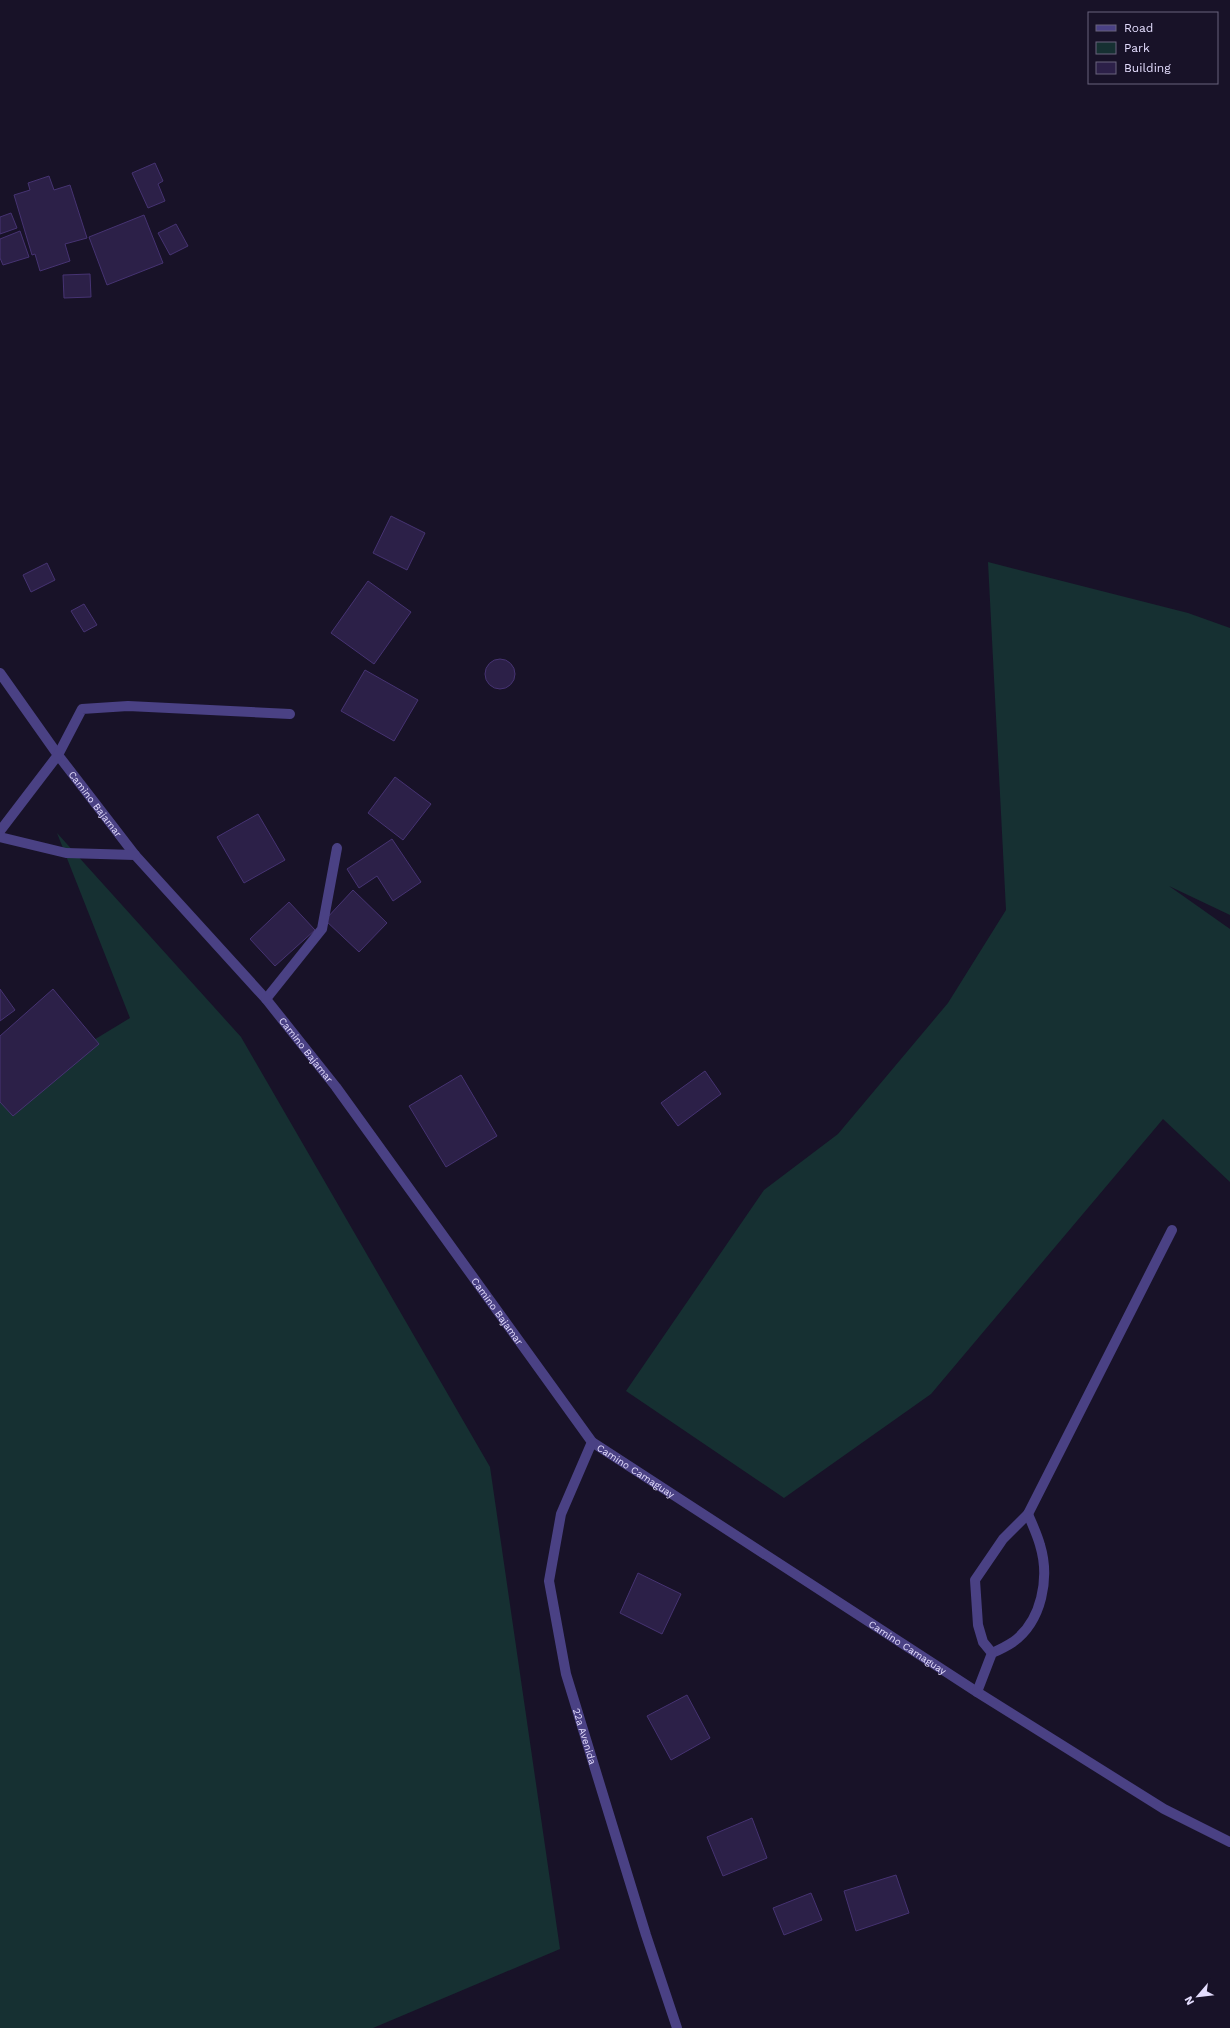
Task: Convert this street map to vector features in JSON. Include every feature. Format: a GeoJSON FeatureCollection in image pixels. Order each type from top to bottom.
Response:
{"type":"FeatureCollection","features":[{"type":"Feature","properties":{"kind":"street","name":"Camino Bajamar"},"geometry":{"type":"LineString","coordinates":[[0,673],[58,755],[135,855],[266,999],[336,1087],[592,1442]]}},
{"type":"Feature","properties":{"kind":"street"},"geometry":{"type":"LineString","coordinates":[[0,831],[58,755],[82,709],[128,706],[290,714]]}},
{"type":"Feature","properties":{"kind":"street"},"geometry":{"type":"LineString","coordinates":[[0,837],[66,853],[135,855]]}},
{"type":"Feature","properties":{"kind":"street"},"geometry":{"type":"LineString","coordinates":[[266,999],[322,929],[337,848]]}},
{"type":"Feature","properties":{"kind":"street"},"geometry":{"type":"LineString","coordinates":[[992,1653],[983,1642],[978,1625],[975,1580],[1002,1539],[1028,1514],[1172,1230]]}},
{"type":"Feature","properties":{"kind":"street","name":"Camino Camaguay"},"geometry":{"type":"LineString","coordinates":[[592,1442],[977,1692],[1164,1809],[1230,1842]]}},
{"type":"Feature","properties":{"kind":"street","name":"22a Avenida"},"geometry":{"type":"LineString","coordinates":[[592,1442],[560,1514],[549,1581],[566,1674],[646,1935],[677,2028]]}},
{"type":"Feature","properties":{"kind":"street"},"geometry":{"type":"LineString","coordinates":[[977,1692],[992,1653],[1013,1642],[1029,1626],[1040,1608],[1044,1568],[1041,1545],[1028,1514]]}},
{"type":"Feature","properties":{"kind":"green space"},"geometry":{"type":"Polygon","coordinates":[[[988,562],[1188,613],[1230,628],[1230,915],[1169,886],[1230,929],[1230,1182],[1163,1119],[931,1394],[784,1498],[626,1391],[764,1190],[838,1134],[948,1003],[1006,910],[988,562]]]}},
{"type":"Feature","properties":{"kind":"green space"},"geometry":{"type":"Polygon","coordinates":[[[57,833],[241,1037],[490,1467],[560,1949],[373,2028],[0,2028],[0,1097],[130,1018],[57,833]]]}},
{"type":"Feature","properties":{"kind":"building"},"geometry":{"type":"Polygon","coordinates":[[[155,163],[163,181],[158,184],[165,201],[148,208],[132,173],[155,163]]]}},
{"type":"Feature","properties":{"kind":"building"},"geometry":{"type":"Polygon","coordinates":[[[49,176],[54,190],[70,185],[87,238],[65,244],[70,261],[40,271],[35,254],[32,255],[14,195],[30,190],[28,183],[49,176]]]}},
{"type":"Feature","properties":{"kind":"building"},"geometry":{"type":"Polygon","coordinates":[[[11,213],[17,228],[0,234],[0,217],[11,213]]]}},
{"type":"Feature","properties":{"kind":"building"},"geometry":{"type":"Polygon","coordinates":[[[144,215],[163,263],[107,285],[89,237],[144,215]]]}},
{"type":"Feature","properties":{"kind":"building"},"geometry":{"type":"Polygon","coordinates":[[[176,224],[188,246],[170,255],[158,233],[176,224]]]}},
{"type":"Feature","properties":{"kind":"building"},"geometry":{"type":"Polygon","coordinates":[[[20,231],[29,257],[3,265],[0,258],[0,239],[20,231]]]}},
{"type":"Feature","properties":{"kind":"building"},"geometry":{"type":"Polygon","coordinates":[[[90,274],[91,297],[64,298],[63,275],[90,274]]]}},
{"type":"Feature","properties":{"kind":"building"},"geometry":{"type":"Polygon","coordinates":[[[391,516],[425,533],[407,570],[373,553],[391,516]]]}},
{"type":"Feature","properties":{"kind":"building"},"geometry":{"type":"Polygon","coordinates":[[[47,563],[55,580],[31,592],[23,575],[47,563]]]}},
{"type":"Feature","properties":{"kind":"building"},"geometry":{"type":"Polygon","coordinates":[[[368,581],[411,612],[374,664],[331,633],[368,581]]]}},
{"type":"Feature","properties":{"kind":"building"},"geometry":{"type":"Polygon","coordinates":[[[84,604],[97,625],[84,632],[71,611],[84,604]]]}},
{"type":"Feature","properties":{"kind":"building"},"geometry":{"type":"Polygon","coordinates":[[[500,659],[511,663],[515,674],[511,685],[500,689],[489,685],[485,674],[489,663],[500,659]]]}},
{"type":"Feature","properties":{"kind":"building"},"geometry":{"type":"Polygon","coordinates":[[[365,670],[418,700],[394,741],[341,711],[365,670]]]}},
{"type":"Feature","properties":{"kind":"building"},"geometry":{"type":"Polygon","coordinates":[[[395,777],[431,804],[403,840],[368,813],[395,777]]]}},
{"type":"Feature","properties":{"kind":"building"},"geometry":{"type":"Polygon","coordinates":[[[258,814],[285,860],[244,883],[217,837],[258,814]]]}},
{"type":"Feature","properties":{"kind":"building"},"geometry":{"type":"Polygon","coordinates":[[[392,839],[421,882],[393,901],[377,876],[359,888],[347,869],[392,839]]]}},
{"type":"Feature","properties":{"kind":"building"},"geometry":{"type":"Polygon","coordinates":[[[353,890],[387,923],[359,952],[325,920],[353,890]]]}},
{"type":"Feature","properties":{"kind":"building"},"geometry":{"type":"Polygon","coordinates":[[[289,902],[315,930],[275,966],[250,939],[289,902]]]}},
{"type":"Feature","properties":{"kind":"building"},"geometry":{"type":"Polygon","coordinates":[[[0,989],[15,1010],[0,1021],[0,989]]]}},
{"type":"Feature","properties":{"kind":"building"},"geometry":{"type":"Polygon","coordinates":[[[53,989],[99,1044],[13,1116],[0,1102],[0,1036],[53,989]]]}},
{"type":"Feature","properties":{"kind":"building"},"geometry":{"type":"Polygon","coordinates":[[[705,1071],[721,1094],[678,1126],[661,1103],[705,1071]]]}},
{"type":"Feature","properties":{"kind":"building"},"geometry":{"type":"Polygon","coordinates":[[[461,1075],[497,1136],[446,1167],[409,1106],[461,1075]]]}},
{"type":"Feature","properties":{"kind":"building"},"geometry":{"type":"Polygon","coordinates":[[[638,1573],[681,1594],[662,1634],[620,1613],[638,1573]]]}},
{"type":"Feature","properties":{"kind":"building"},"geometry":{"type":"Polygon","coordinates":[[[687,1695],[710,1738],[671,1760],[647,1716],[687,1695]]]}},
{"type":"Feature","properties":{"kind":"building"},"geometry":{"type":"Polygon","coordinates":[[[752,1818],[767,1858],[723,1876],[707,1837],[752,1818]]]}},
{"type":"Feature","properties":{"kind":"building"},"geometry":{"type":"Polygon","coordinates":[[[896,1875],[909,1913],[856,1931],[844,1891],[896,1875]]]}},
{"type":"Feature","properties":{"kind":"building"},"geometry":{"type":"Polygon","coordinates":[[[811,1893],[822,1920],[784,1935],[773,1908],[811,1893]]]}}]}
